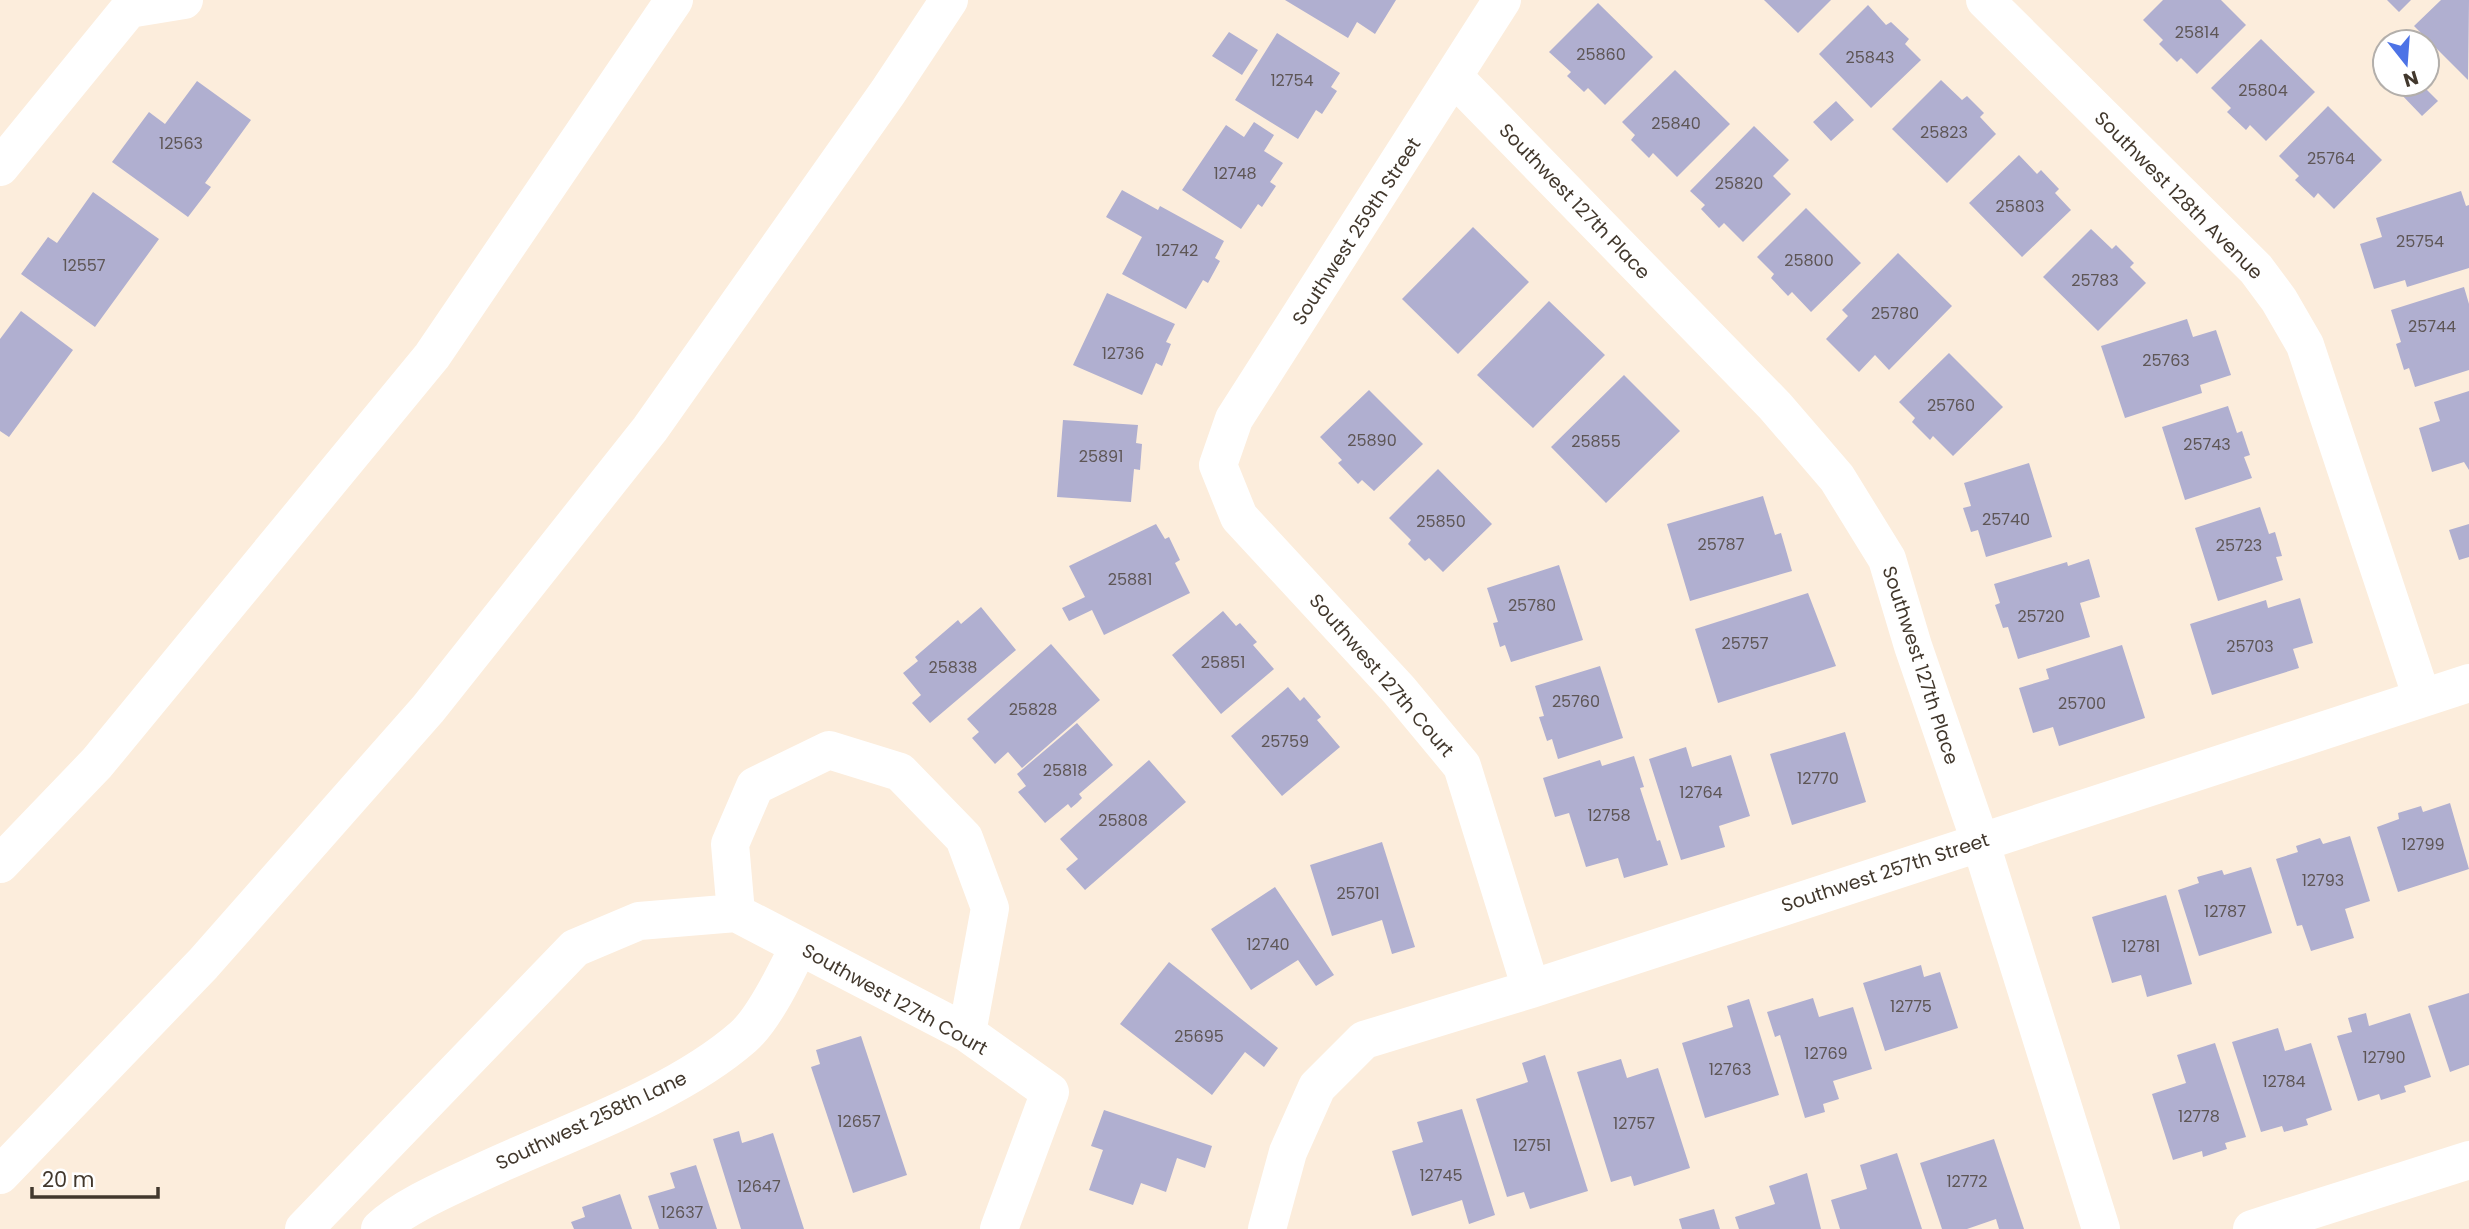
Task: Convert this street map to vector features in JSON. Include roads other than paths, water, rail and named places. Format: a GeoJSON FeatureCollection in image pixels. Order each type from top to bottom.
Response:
{"type":"FeatureCollection","features":[{"type":"Feature","properties":{"kind":"main road"},"geometry":{"type":"LineString","coordinates":[[0,167],[128,9],[184,0]]}},
{"type":"Feature","properties":{"kind":"main road"},"geometry":{"type":"LineString","coordinates":[[0,864],[97,763],[432,356],[674,0]]}},
{"type":"Feature","properties":{"kind":"main road"},"geometry":{"type":"LineString","coordinates":[[0,1175],[203,964],[428,709],[650,429],[880,103],[949,0]]}},
{"type":"Feature","properties":{"kind":"main road","name":"Southwest 259th Street"},"geometry":{"type":"LineString","coordinates":[[1218,465],[1234,419],[1455,78],[1502,0]]}},
{"type":"Feature","properties":{"kind":"main road","name":"Southwest 128th Avenue"},"geometry":{"type":"LineString","coordinates":[[1985,0],[2256,269],[2279,300],[2305,345],[2422,698]]}},
{"type":"Feature","properties":{"kind":"main road","name":"Southwest 127th Place"},"geometry":{"type":"LineString","coordinates":[[1455,78],[1775,406],[1837,478],[1887,559],[1913,646],[1980,841],[2101,1229]]}},
{"type":"Feature","properties":{"kind":"main road","name":"Southwest 127th Court"},"geometry":{"type":"LineString","coordinates":[[1218,465],[1240,517],[1399,690],[1462,766],[1531,989]]}},
{"type":"Feature","properties":{"kind":"main road","name":"Southwest 257th Street"},"geometry":{"type":"LineString","coordinates":[[1267,1229],[1288,1152],[1317,1087],[1364,1040],[1531,989],[2469,683]]}},
{"type":"Feature","properties":{"kind":"main road"},"geometry":{"type":"LineString","coordinates":[[304,1229],[575,948],[639,921],[736,913],[730,844],[755,786],[829,750],[900,772],[964,838],[990,908],[967,1033]]}},
{"type":"Feature","properties":{"kind":"main road","name":"Southwest 127th Court"},"geometry":{"type":"LineString","coordinates":[[736,913],[967,1033],[1050,1092],[999,1229]]}},
{"type":"Feature","properties":{"kind":"main road","name":"Southwest 258th Lane"},"geometry":{"type":"LineString","coordinates":[[380,1229],[444,1189],[536,1145],[604,1118],[692,1073],[745,1036],[782,981],[799,946]]}},
{"type":"Feature","properties":{"kind":"main road"},"geometry":{"type":"LineString","coordinates":[[2252,1229],[2469,1160]]}}]}
